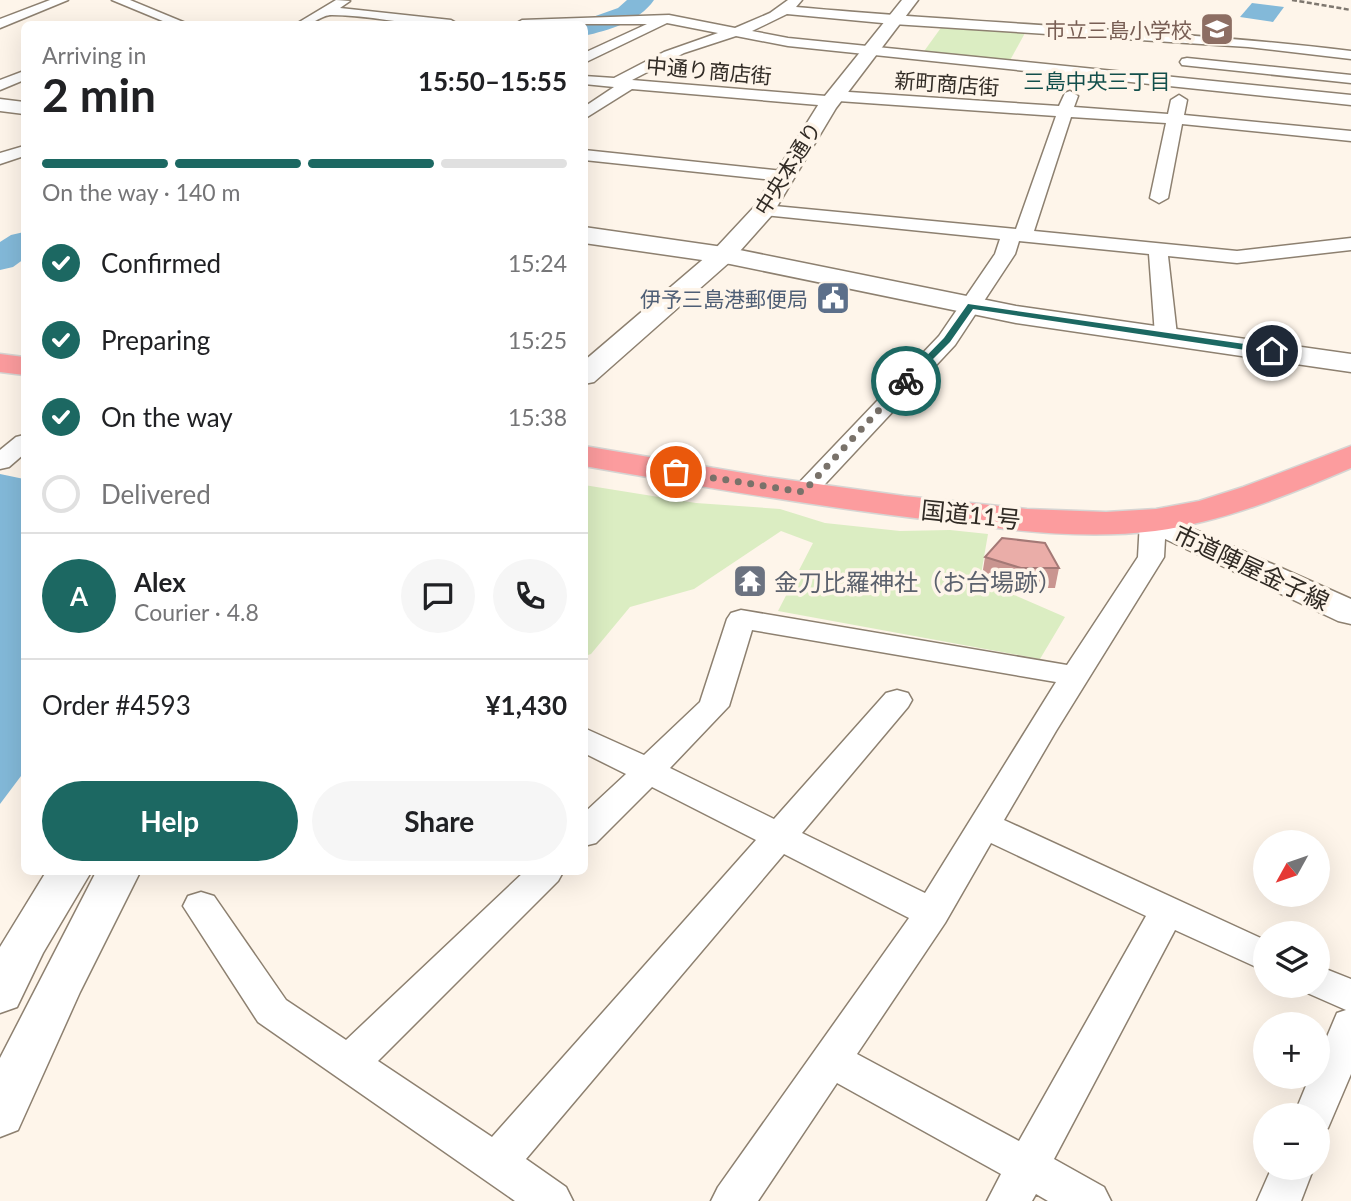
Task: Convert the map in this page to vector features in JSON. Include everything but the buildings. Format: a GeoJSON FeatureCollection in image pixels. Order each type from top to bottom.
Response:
{"type":"FeatureCollection","features":[{"type":"Feature","properties":{"kind":"highway"},"geometry":{"type":"LineString","coordinates":[[0,363],[21,366]]}},
{"type":"Feature","properties":{"kind":"highway","name":"国道11号"},"geometry":{"type":"LineString","coordinates":[[588,457],[803,492],[988,516],[1063,522],[1153,520],[1212,509],[1251,498],[1351,456]]}},
{"type":"Feature","properties":{"kind":"main road"},"geometry":{"type":"LineString","coordinates":[[0,105],[21,108]]}},
{"type":"Feature","properties":{"kind":"main road"},"geometry":{"type":"LineString","coordinates":[[588,235],[646,240],[971,306],[1351,363]]}},
{"type":"Feature","properties":{"kind":"street"},"geometry":{"type":"LineString","coordinates":[[0,24],[62,0]]}},
{"type":"Feature","properties":{"kind":"street"},"geometry":{"type":"LineString","coordinates":[[118,0],[166,21]]}},
{"type":"Feature","properties":{"kind":"street"},"geometry":{"type":"LineString","coordinates":[[309,21],[346,0]]}},
{"type":"Feature","properties":{"kind":"street"},"geometry":{"type":"LineString","coordinates":[[588,111],[639,68],[673,53],[734,33],[791,5],[901,8],[1084,52],[1118,71],[1182,83],[1351,100]]}},
{"type":"Feature","properties":{"kind":"street","name":"中央本通り"},"geometry":{"type":"LineString","coordinates":[[588,373],[723,255],[764,210],[832,99],[901,8]]}},
{"type":"Feature","properties":{"kind":"street"},"geometry":{"type":"LineString","coordinates":[[328,11],[423,21]]}},
{"type":"Feature","properties":{"kind":"street"},"geometry":{"type":"LineString","coordinates":[[588,57],[669,19]]}},
{"type":"Feature","properties":{"kind":"street"},"geometry":{"type":"LineString","coordinates":[[587,21],[669,19],[734,33],[868,51],[1084,52],[1126,40],[1192,39],[1351,55]]}},
{"type":"Feature","properties":{"kind":"street"},"geometry":{"type":"LineString","coordinates":[[1159,198],[1192,39]]}},
{"type":"Feature","properties":{"kind":"street"},"geometry":{"type":"LineString","coordinates":[[803,492],[947,340],[1017,236],[1084,52]]}},
{"type":"Feature","properties":{"kind":"street"},"geometry":{"type":"LineString","coordinates":[[1187,62],[1351,79]]}},
{"type":"Feature","properties":{"kind":"street"},"geometry":{"type":"LineString","coordinates":[[0,86],[21,76]]}},
{"type":"Feature","properties":{"kind":"street","name":"中通り商店街"},"geometry":{"type":"LineString","coordinates":[[588,80],[832,99]]}},
{"type":"Feature","properties":{"kind":"street","name":"新町商店街"},"geometry":{"type":"LineString","coordinates":[[832,99],[1176,119],[1351,136]]}},
{"type":"Feature","properties":{"kind":"street"},"geometry":{"type":"LineString","coordinates":[[0,159],[21,152]]}},
{"type":"Feature","properties":{"kind":"street"},"geometry":{"type":"LineString","coordinates":[[588,155],[783,176]]}},
{"type":"Feature","properties":{"kind":"street"},"geometry":{"type":"LineString","coordinates":[[764,210],[1237,257],[1351,244]]}},
{"type":"Feature","properties":{"kind":"street"},"geometry":{"type":"LineString","coordinates":[[1157,249],[1166,335]]}},
{"type":"Feature","properties":{"kind":"street"},"geometry":{"type":"LineString","coordinates":[[0,462],[21,444]]}},
{"type":"Feature","properties":{"kind":"street"},"geometry":{"type":"LineString","coordinates":[[0,462],[21,466]]}},
{"type":"Feature","properties":{"kind":"street"},"geometry":{"type":"LineString","coordinates":[[733,1201],[932,913],[1075,676],[1152,557],[1153,520]]}},
{"type":"Feature","properties":{"kind":"street","name":"市道陣屋金子線"},"geometry":{"type":"LineString","coordinates":[[1153,520],[1351,613]]}},
{"type":"Feature","properties":{"kind":"street"},"geometry":{"type":"LineString","coordinates":[[588,830],[714,706],[741,619],[1075,676]]}},
{"type":"Feature","properties":{"kind":"street"},"geometry":{"type":"LineString","coordinates":[[496,1163],[897,700]]}},
{"type":"Feature","properties":{"kind":"street"},"geometry":{"type":"LineString","coordinates":[[588,741],[932,913]]}},
{"type":"Feature","properties":{"kind":"street"},"geometry":{"type":"LineString","coordinates":[[985,826],[1253,950]]}},
{"type":"Feature","properties":{"kind":"street"},"geometry":{"type":"LineString","coordinates":[[0,993],[24,943],[67,875]]}},
{"type":"Feature","properties":{"kind":"street"},"geometry":{"type":"LineString","coordinates":[[0,1114],[77,946],[116,875]]}},
{"type":"Feature","properties":{"kind":"street"},"geometry":{"type":"LineString","coordinates":[[348,1064],[543,875]]}},
{"type":"Feature","properties":{"kind":"street"},"geometry":{"type":"LineString","coordinates":[[201,906],[272,1011],[550,1201]]}},
{"type":"Feature","properties":{"kind":"street"},"geometry":{"type":"LineString","coordinates":[[1018,1184],[1167,911]]}},
{"type":"Feature","properties":{"kind":"street"},"geometry":{"type":"LineString","coordinates":[[1330,986],[1351,996]]}},
{"type":"Feature","properties":{"kind":"street"},"geometry":{"type":"LineString","coordinates":[[1319,1103],[1351,1025]]}},
{"type":"Feature","properties":{"kind":"street"},"geometry":{"type":"LineString","coordinates":[[832,1060],[1018,1184],[1089,1201]]}},
{"type":"Feature","properties":{"kind":"street"},"geometry":{"type":"LineString","coordinates":[[1279,1201],[1288,1180]]}},
{"type":"Feature","properties":{"kind":"green space"},"geometry":{"type":"Polygon","coordinates":[[[943,25],[1019,30],[1025,33],[1008,64],[922,54],[943,25]]]}},
{"type":"Feature","properties":{"kind":"green space"},"geometry":{"type":"Polygon","coordinates":[[[588,486],[696,503],[780,509],[825,523],[900,531],[950,530],[988,534],[980,580],[1065,617],[1040,659],[778,611],[813,543],[781,531],[694,589],[630,607],[588,655],[588,486]]]}},
{"type":"Feature","properties":{"kind":"water"},"geometry":{"type":"Polygon","coordinates":[[[1252,3],[1284,7],[1273,22],[1240,17],[1252,3]]]}},
{"type":"Feature","properties":{"kind":"water"},"geometry":{"type":"Polygon","coordinates":[[[0,474],[21,478],[21,776],[0,804],[0,474]]]}},
{"type":"Feature","properties":{"kind":"waterway"},"geometry":{"type":"LineString","coordinates":[[588,27],[627,13],[642,0]]}},
{"type":"Feature","properties":{"kind":"waterway"},"geometry":{"type":"LineString","coordinates":[[0,259],[21,245]]}},
{"type":"Feature","properties":{"kind":"railway"},"geometry":{"type":"LineString","coordinates":[[1292,0],[1351,10]]}},
{"type":"Feature","properties":{"kind":"way so far"},"geometry":{"type":"LineString","coordinates":[[676,472],[803,492],[906,381]]}},
{"type":"Feature","properties":{"kind":"place","name":"市立三島小学校"},"geometry":{"type":"Point","coordinates":[1217,29]}},
{"type":"Feature","properties":{"kind":"place","name":"伊予三島港郵便局"},"geometry":{"type":"Point","coordinates":[833,298]}},
{"type":"Feature","properties":{"kind":"place","name":"金刀比羅神社（お台場跡）"},"geometry":{"type":"Point","coordinates":[750,581]}},
{"type":"Feature","properties":{"kind":"district","name":"三島中央三丁目"},"geometry":{"type":"Point","coordinates":[1097,80]}},
{"type":"Feature","properties":{"kind":"route"},"geometry":{"type":"LineString","coordinates":[[906,381],[947,340],[971,306],[1272,351]]}}]}
